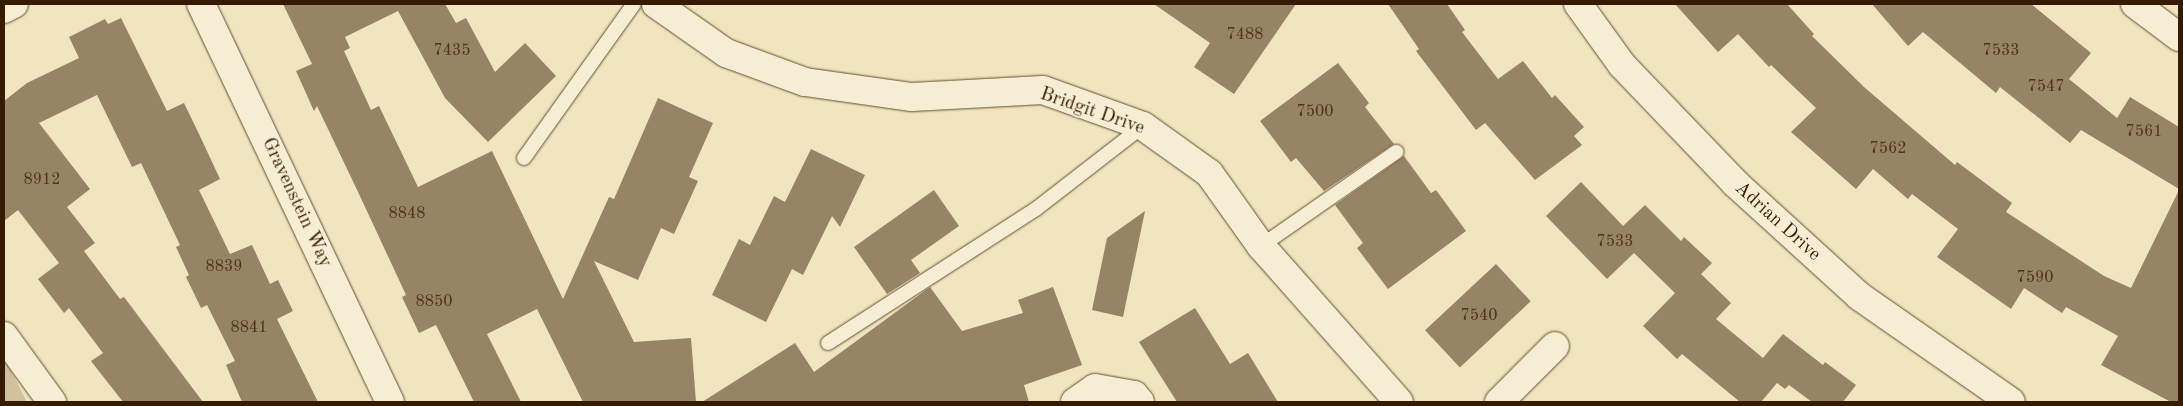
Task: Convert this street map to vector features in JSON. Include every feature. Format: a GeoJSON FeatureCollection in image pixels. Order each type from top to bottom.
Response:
{"type":"FeatureCollection","features":[{"type":"Feature","properties":{"kind":"street"},"geometry":{"type":"LineString","coordinates":[[4,9],[14,4]]}},
{"type":"Feature","properties":{"kind":"street","name":"Gravenstein Way"},"geometry":{"type":"LineString","coordinates":[[201,4],[390,402]]}},
{"type":"Feature","properties":{"kind":"street","name":"Bridgit Drive"},"geometry":{"type":"LineString","coordinates":[[656,4],[726,53],[805,82],[912,97],[1043,90],[1143,126],[1209,172],[1261,246],[1399,402]]}},
{"type":"Feature","properties":{"kind":"street","name":"Adrian Drive"},"geometry":{"type":"LineString","coordinates":[[1578,4],[1622,65],[1734,183],[1859,296],[2011,402]]}},
{"type":"Feature","properties":{"kind":"street"},"geometry":{"type":"LineString","coordinates":[[2135,4],[2179,37]]}},
{"type":"Feature","properties":{"kind":"street"},"geometry":{"type":"LineString","coordinates":[[4,336],[52,402]]}},
{"type":"Feature","properties":{"kind":"street"},"geometry":{"type":"LineString","coordinates":[[1499,402],[1555,346]]}},
{"type":"Feature","properties":{"kind":"street"},"geometry":{"type":"LineString","coordinates":[[1075,402],[1096,388],[1134,395],[1140,402]]}},
{"type":"Feature","properties":{"kind":"lane"},"geometry":{"type":"LineString","coordinates":[[524,158],[634,4]]}},
{"type":"Feature","properties":{"kind":"lane"},"geometry":{"type":"LineString","coordinates":[[828,343],[1036,209],[1143,126]]}},
{"type":"Feature","properties":{"kind":"lane"},"geometry":{"type":"LineString","coordinates":[[1261,246],[1396,152]]}},
{"type":"Feature","properties":{"kind":"shaded area"},"geometry":{"type":"Polygon","coordinates":[[[4,357],[27,402],[4,402],[4,357]]]}},
{"type":"Feature","properties":{"kind":"building"},"geometry":{"type":"Polygon","coordinates":[[[283,4],[445,4],[456,23],[466,18],[495,72],[525,43],[556,76],[488,142],[445,98],[398,11],[345,37],[350,48],[344,51],[371,110],[379,106],[418,187],[492,151],[563,299],[609,197],[614,199],[658,98],[713,123],[689,177],[698,181],[674,234],[661,228],[638,280],[594,261],[634,342],[691,338],[696,402],[583,402],[537,309],[487,334],[521,402],[474,402],[436,325],[419,333],[402,297],[406,295],[359,194],[317,106],[314,111],[296,71],[312,64],[283,4]]]}},
{"type":"Feature","properties":{"kind":"building"},"geometry":{"type":"Polygon","coordinates":[[[1154,4],[1296,4],[1234,94],[1194,67],[1210,43],[1154,4]]]}},
{"type":"Feature","properties":{"kind":"building"},"geometry":{"type":"Polygon","coordinates":[[[1388,4],[1447,4],[1465,30],[1462,32],[1498,79],[1523,61],[1552,98],[1555,95],[1584,127],[1574,136],[1582,145],[1535,180],[1485,123],[1476,130],[1416,51],[1419,49],[1388,4]]]}},
{"type":"Feature","properties":{"kind":"building"},"geometry":{"type":"Polygon","coordinates":[[[1675,4],[1787,4],[1814,34],[1812,36],[1864,87],[1955,165],[1957,162],[2012,203],[2006,212],[2104,276],[2131,288],[2179,190],[2179,402],[2171,402],[2101,365],[2118,336],[2066,307],[2062,313],[2024,288],[2011,309],[1937,257],[1958,229],[1912,194],[1908,199],[1873,169],[1856,189],[1791,132],[1816,108],[1771,65],[1769,67],[1738,34],[1718,52],[1675,4]]]}},
{"type":"Feature","properties":{"kind":"building"},"geometry":{"type":"Polygon","coordinates":[[[1872,4],[2031,4],[2091,53],[2069,79],[2117,118],[2130,97],[2179,127],[2179,189],[2081,130],[2070,143],[2000,87],[1996,93],[1923,32],[1908,46],[1872,4]]]}},
{"type":"Feature","properties":{"kind":"building"},"geometry":{"type":"Polygon","coordinates":[[[121,18],[167,111],[184,103],[220,179],[199,190],[230,254],[252,245],[270,284],[278,280],[293,311],[277,319],[318,402],[242,402],[226,365],[235,361],[207,305],[201,308],[186,277],[189,275],[176,247],[180,245],[141,163],[132,167],[97,95],[39,123],[90,189],[67,207],[95,243],[84,251],[120,299],[124,297],[203,402],[123,402],[91,361],[103,353],[69,308],[64,313],[38,279],[59,263],[18,210],[4,221],[4,101],[27,83],[79,58],[69,37],[105,19],[108,24],[121,18]]]}},
{"type":"Feature","properties":{"kind":"building"},"geometry":{"type":"Polygon","coordinates":[[[1338,63],[1369,103],[1365,107],[1394,144],[1324,191],[1296,158],[1291,162],[1260,121],[1338,63]]]}},
{"type":"Feature","properties":{"kind":"building"},"geometry":{"type":"Polygon","coordinates":[[[811,149],[865,175],[840,227],[832,216],[803,275],[792,269],[766,322],[712,295],[739,239],[750,245],[774,196],[785,202],[811,149]]]}},
{"type":"Feature","properties":{"kind":"building"},"geometry":{"type":"Polygon","coordinates":[[[1404,156],[1431,193],[1436,190],[1466,231],[1388,289],[1357,248],[1363,243],[1335,205],[1404,156]]]}},
{"type":"Feature","properties":{"kind":"building"},"geometry":{"type":"Polygon","coordinates":[[[1581,182],[1623,226],[1645,205],[1681,241],[1684,237],[1712,263],[1701,274],[1731,303],[1716,319],[1763,358],[1783,334],[1823,365],[1825,362],[1856,385],[1843,402],[1812,402],[1789,385],[1785,389],[1777,383],[1761,402],[1740,402],[1682,354],[1677,359],[1643,326],[1675,293],[1634,253],[1607,279],[1546,216],[1581,182]]]}},
{"type":"Feature","properties":{"kind":"building"},"geometry":{"type":"Polygon","coordinates":[[[934,190],[959,226],[911,260],[920,273],[887,294],[854,247],[934,190]]]}},
{"type":"Feature","properties":{"kind":"building"},"geometry":{"type":"Polygon","coordinates":[[[1145,211],[1123,317],[1092,310],[1107,238],[1145,211]]]}},
{"type":"Feature","properties":{"kind":"building"},"geometry":{"type":"Polygon","coordinates":[[[1496,264],[1531,301],[1460,367],[1425,330],[1496,264]]]}},
{"type":"Feature","properties":{"kind":"building"},"geometry":{"type":"Polygon","coordinates":[[[930,287],[962,331],[1023,313],[1018,300],[1053,287],[1082,365],[1024,385],[1029,402],[702,402],[795,343],[814,372],[930,287]]]}},
{"type":"Feature","properties":{"kind":"building"},"geometry":{"type":"Polygon","coordinates":[[[1195,308],[1230,364],[1248,353],[1278,402],[1177,402],[1139,342],[1195,308]]]}}]}
